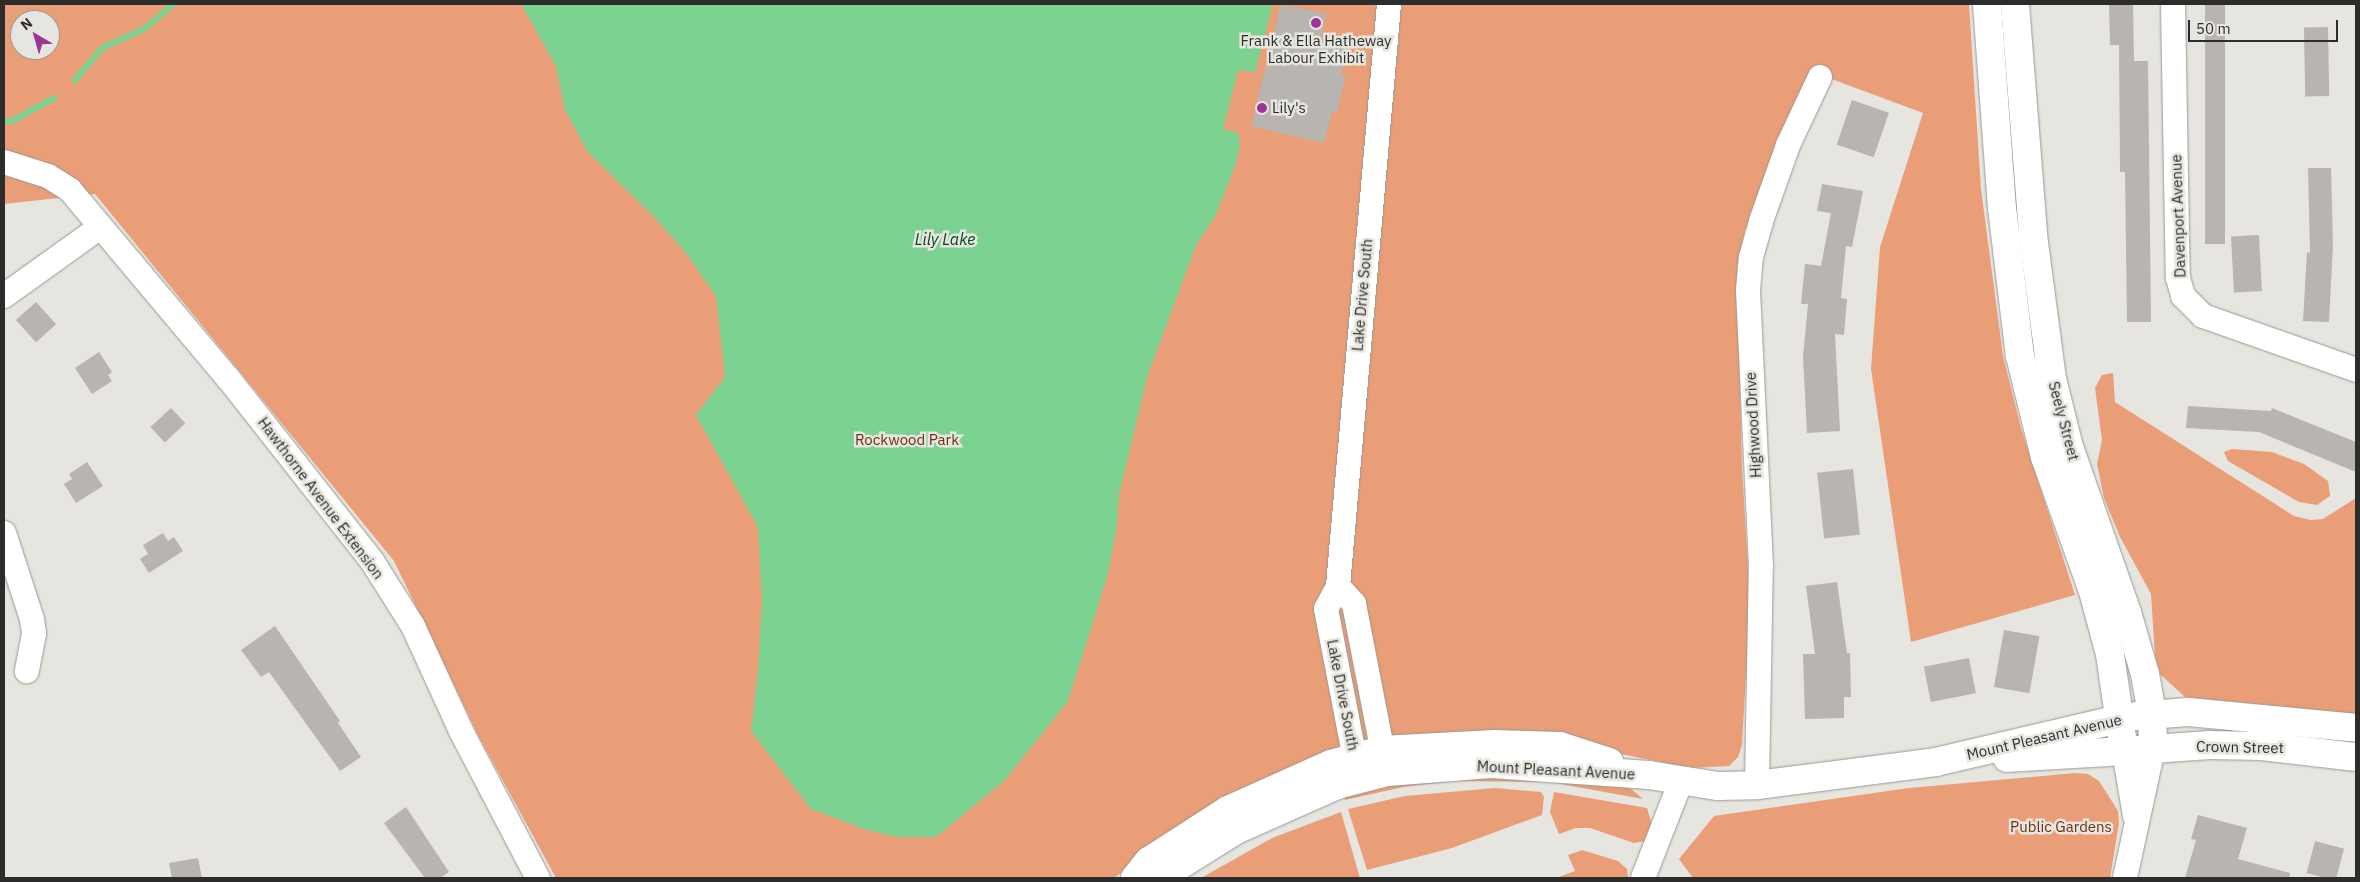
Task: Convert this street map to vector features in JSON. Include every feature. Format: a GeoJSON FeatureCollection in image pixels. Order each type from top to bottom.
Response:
{"type":"FeatureCollection","features":[{"type":"Feature","properties":{"kind":"main road","name":"Seely Street"},"geometry":{"type":"LineString","coordinates":[[1988,4],[2002,208],[2022,363],[2045,457],[2095,600],[2110,654],[2124,751]]}},
{"type":"Feature","properties":{"kind":"main road","name":"Seely Street"},"geometry":{"type":"LineString","coordinates":[[2015,4],[2033,235],[2052,379],[2069,447],[2128,613],[2152,713],[2153,749]]}},
{"type":"Feature","properties":{"kind":"main road","name":"Crown Street"},"geometry":{"type":"LineString","coordinates":[[2152,713],[2177,711],[2249,716],[2356,728]]}},
{"type":"Feature","properties":{"kind":"main road","name":"Mount Pleasant Avenue"},"geometry":{"type":"LineString","coordinates":[[1936,762],[2152,713]]}},
{"type":"Feature","properties":{"kind":"main road","name":"Mount Pleasant Avenue"},"geometry":{"type":"LineString","coordinates":[[1159,878],[1236,830],[1356,767],[1494,744],[1560,746],[1649,775],[1718,786],[1757,785],[1936,762],[2124,751]]}},
{"type":"Feature","properties":{"kind":"main road","name":"Crown Street"},"geometry":{"type":"LineString","coordinates":[[2124,751],[2262,746],[2356,757]]}},
{"type":"Feature","properties":{"kind":"main road","name":"Mount Pleasant Avenue"},"geometry":{"type":"LineString","coordinates":[[1135,878],[1149,861],[1228,810],[1331,764],[1356,767]]}},
{"type":"Feature","properties":{"kind":"street","name":"Lake Drive South"},"geometry":{"type":"LineString","coordinates":[[1356,767],[1326,609],[1338,586],[1389,4]]}},
{"type":"Feature","properties":{"kind":"street","name":"Davenport Avenue"},"geometry":{"type":"LineString","coordinates":[[2174,4],[2178,278],[2183,296],[2203,316],[2356,370]]}},
{"type":"Feature","properties":{"kind":"street","name":"Highwood Drive"},"geometry":{"type":"LineString","coordinates":[[1757,785],[1761,566],[1748,290],[1751,257],[1761,221],[1788,145],[1820,77]]}},
{"type":"Feature","properties":{"kind":"street","name":"Hawthorne Avenue Extension"},"geometry":{"type":"LineString","coordinates":[[4,162],[62,183],[228,378],[372,561],[413,626],[461,731],[538,878]]}},
{"type":"Feature","properties":{"kind":"street"},"geometry":{"type":"LineString","coordinates":[[4,296],[100,228]]}},
{"type":"Feature","properties":{"kind":"street"},"geometry":{"type":"LineString","coordinates":[[4,533],[32,619],[34,634],[26,671]]}},
{"type":"Feature","properties":{"kind":"street","name":"Lake Drive South"},"geometry":{"type":"LineString","coordinates":[[1338,586],[1354,604],[1384,761]]}},
{"type":"Feature","properties":{"kind":"street","name":"Seely Street"},"geometry":{"type":"LineString","coordinates":[[2125,878],[2138,827],[2153,749]]}},
{"type":"Feature","properties":{"kind":"street","name":"Seely Street"},"geometry":{"type":"LineString","coordinates":[[2124,751],[2138,827]]}},
{"type":"Feature","properties":{"kind":"street"},"geometry":{"type":"LineString","coordinates":[[1643,878],[1681,781]]}},
{"type":"Feature","properties":{"kind":"green space","name":"Rockwood Park"},"geometry":{"type":"Polygon","coordinates":[[[4,4],[1969,4],[1981,189],[2003,356],[2021,428],[2075,595],[1911,642],[1871,369],[1880,247],[1923,113],[1810,71],[1745,230],[1737,268],[1742,468],[1750,603],[1742,745],[1738,757],[1729,766],[1691,768],[1551,740],[1165,841],[1114,878],[556,878],[479,737],[394,561],[95,194],[4,204],[4,4]]]}},
{"type":"Feature","properties":{"kind":"green space"},"geometry":{"type":"Polygon","coordinates":[[[2113,373],[2115,402],[2294,516],[2311,520],[2323,519],[2356,498],[2356,714],[2185,697],[2160,674],[2155,656],[2151,594],[2120,537],[2104,498],[2097,464],[2102,440],[2095,388],[2102,375],[2113,373]]]}},
{"type":"Feature","properties":{"kind":"green space"},"geometry":{"type":"Polygon","coordinates":[[[2232,449],[2272,452],[2304,464],[2328,481],[2330,496],[2317,505],[2299,502],[2228,461],[2224,452],[2232,449]]]}},
{"type":"Feature","properties":{"kind":"green space","name":"Public Gardens"},"geometry":{"type":"Polygon","coordinates":[[[2075,773],[2088,774],[2099,781],[2118,811],[2119,823],[2110,878],[1693,878],[1679,859],[1714,816],[1909,788],[2075,773]]]}},
{"type":"Feature","properties":{"kind":"green space"},"geometry":{"type":"Polygon","coordinates":[[[1547,774],[1545,782],[1454,781],[1403,787],[1345,800],[1343,793],[1375,784],[1547,774]]]}},
{"type":"Feature","properties":{"kind":"green space"},"geometry":{"type":"Polygon","coordinates":[[[1556,775],[1630,788],[1643,799],[1555,783],[1556,775]]]}},
{"type":"Feature","properties":{"kind":"green space"},"geometry":{"type":"Polygon","coordinates":[[[1495,788],[1541,792],[1544,797],[1542,815],[1452,848],[1367,870],[1348,809],[1405,796],[1495,788]]]}},
{"type":"Feature","properties":{"kind":"green space"},"geometry":{"type":"Polygon","coordinates":[[[1554,792],[1647,808],[1652,825],[1646,841],[1634,843],[1590,828],[1576,828],[1559,834],[1550,812],[1554,792]]]}},
{"type":"Feature","properties":{"kind":"green space"},"geometry":{"type":"Polygon","coordinates":[[[1341,812],[1360,878],[1201,878],[1272,838],[1341,812]]]}},
{"type":"Feature","properties":{"kind":"green space"},"geometry":{"type":"Polygon","coordinates":[[[1582,850],[1618,861],[1627,869],[1628,878],[1556,878],[1575,871],[1568,855],[1582,850]]]}},
{"type":"Feature","properties":{"kind":"water","name":"Lily Lake"},"geometry":{"type":"Polygon","coordinates":[[[521,4],[1273,4],[1255,72],[1238,70],[1223,129],[1238,133],[1240,147],[1236,163],[1215,217],[1196,245],[1147,377],[1119,495],[1117,525],[1108,574],[1068,701],[1005,780],[936,837],[898,837],[867,830],[811,809],[751,731],[758,671],[762,601],[758,527],[696,415],[725,377],[716,296],[686,253],[654,217],[587,151],[565,110],[556,66],[521,4]]]}},
{"type":"Feature","properties":{"kind":"building"},"geometry":{"type":"Polygon","coordinates":[[[1281,4],[1326,14],[1321,36],[1349,43],[1341,75],[1346,76],[1337,113],[1332,112],[1324,143],[1251,126],[1281,4]]]}},
{"type":"Feature","properties":{"kind":"building"},"geometry":{"type":"Polygon","coordinates":[[[2109,4],[2133,4],[2134,61],[2148,61],[2151,322],[2127,322],[2125,172],[2120,172],[2119,45],[2110,45],[2109,4]]]}},
{"type":"Feature","properties":{"kind":"building"},"geometry":{"type":"Polygon","coordinates":[[[2205,4],[2225,4],[2225,244],[2205,244],[2205,4]]]}},
{"type":"Feature","properties":{"kind":"building"},"geometry":{"type":"Polygon","coordinates":[[[2304,27],[2328,27],[2329,96],[2305,96],[2304,27]]]}},
{"type":"Feature","properties":{"kind":"building"},"geometry":{"type":"Polygon","coordinates":[[[1852,100],[1889,113],[1874,157],[1837,144],[1852,100]]]}},
{"type":"Feature","properties":{"kind":"building"},"geometry":{"type":"Polygon","coordinates":[[[2308,168],[2331,168],[2333,245],[2329,322],[2303,321],[2307,252],[2310,253],[2308,168]]]}},
{"type":"Feature","properties":{"kind":"building"},"geometry":{"type":"Polygon","coordinates":[[[1822,184],[1863,191],[1852,247],[1846,246],[1841,298],[1847,299],[1844,335],[1835,334],[1840,431],[1807,433],[1803,357],[1808,304],[1801,304],[1805,264],[1821,266],[1831,213],[1817,211],[1822,184]]]}},
{"type":"Feature","properties":{"kind":"building"},"geometry":{"type":"Polygon","coordinates":[[[2259,235],[2262,291],[2234,292],[2231,236],[2259,235]]]}},
{"type":"Feature","properties":{"kind":"building"},"geometry":{"type":"Polygon","coordinates":[[[36,302],[56,324],[36,342],[16,320],[36,302]]]}},
{"type":"Feature","properties":{"kind":"building"},"geometry":{"type":"Polygon","coordinates":[[[99,352],[112,372],[108,375],[112,381],[92,394],[75,368],[99,352]]]}},
{"type":"Feature","properties":{"kind":"building"},"geometry":{"type":"Polygon","coordinates":[[[2188,406],[2271,411],[2272,408],[2356,442],[2356,472],[2259,432],[2186,428],[2188,406]]]}},
{"type":"Feature","properties":{"kind":"building"},"geometry":{"type":"Polygon","coordinates":[[[171,408],[185,423],[165,442],[151,427],[171,408]]]}},
{"type":"Feature","properties":{"kind":"building"},"geometry":{"type":"Polygon","coordinates":[[[87,462],[103,486],[76,503],[64,484],[72,479],[69,474],[87,462]]]}},
{"type":"Feature","properties":{"kind":"building"},"geometry":{"type":"Polygon","coordinates":[[[1853,469],[1860,535],[1824,538],[1817,473],[1853,469]]]}},
{"type":"Feature","properties":{"kind":"building"},"geometry":{"type":"Polygon","coordinates":[[[163,533],[168,541],[174,537],[183,551],[149,573],[140,559],[148,554],[143,545],[163,533]]]}},
{"type":"Feature","properties":{"kind":"building"},"geometry":{"type":"Polygon","coordinates":[[[1837,582],[1847,653],[1850,653],[1851,697],[1844,697],[1844,718],[1805,719],[1803,654],[1815,654],[1806,586],[1837,582]]]}},
{"type":"Feature","properties":{"kind":"building"},"geometry":{"type":"Polygon","coordinates":[[[275,626],[340,721],[338,723],[361,757],[340,771],[269,672],[261,677],[241,650],[275,626]]]}},
{"type":"Feature","properties":{"kind":"building"},"geometry":{"type":"Polygon","coordinates":[[[2004,630],[2039,636],[2029,693],[1994,687],[2004,630]]]}},
{"type":"Feature","properties":{"kind":"building"},"geometry":{"type":"Polygon","coordinates":[[[1969,658],[1976,693],[1931,702],[1924,667],[1969,658]]]}},
{"type":"Feature","properties":{"kind":"building"},"geometry":{"type":"Polygon","coordinates":[[[406,807],[449,872],[440,878],[425,878],[384,823],[406,807]]]}},
{"type":"Feature","properties":{"kind":"building"},"geometry":{"type":"Polygon","coordinates":[[[2198,815],[2247,828],[2238,859],[2290,873],[2289,878],[2185,878],[2196,840],[2191,839],[2198,815]]]}},
{"type":"Feature","properties":{"kind":"building"},"geometry":{"type":"Polygon","coordinates":[[[2315,841],[2344,849],[2336,878],[2326,878],[2306,873],[2315,841]]]}},
{"type":"Feature","properties":{"kind":"building"},"geometry":{"type":"Polygon","coordinates":[[[198,858],[202,878],[172,878],[169,863],[198,858]]]}},
{"type":"Feature","properties":{"kind":"waterway"},"geometry":{"type":"LineString","coordinates":[[75,80],[102,48],[144,29],[174,4]]}},
{"type":"Feature","properties":{"kind":"waterway"},"geometry":{"type":"LineString","coordinates":[[4,121],[12,121],[54,98]]}},
{"type":"Feature","properties":{"kind":"place","name":"Frank & Ella Hatheway Labour Exhibit"},"geometry":{"type":"Point","coordinates":[1316,23]}},
{"type":"Feature","properties":{"kind":"place","name":"Lily's"},"geometry":{"type":"Point","coordinates":[1262,108]}}]}
